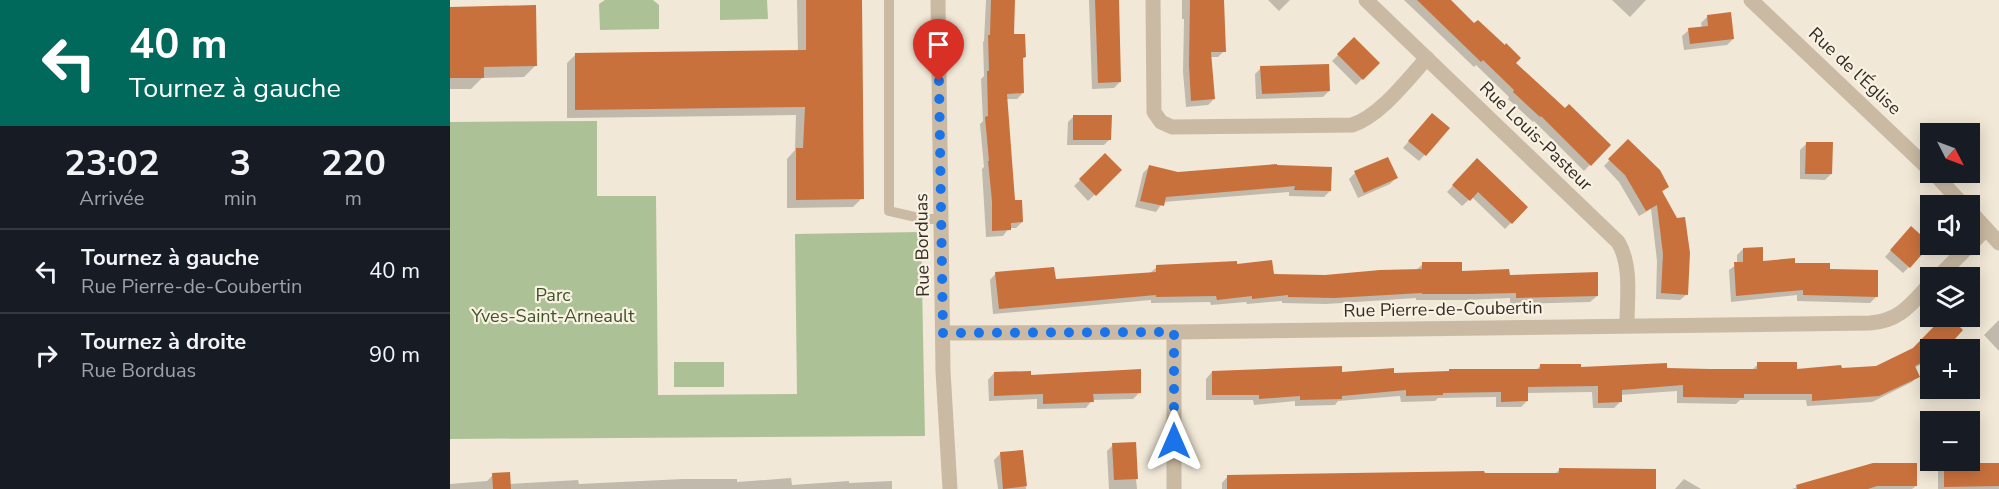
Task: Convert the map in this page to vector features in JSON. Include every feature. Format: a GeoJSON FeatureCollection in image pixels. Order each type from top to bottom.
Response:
{"type":"FeatureCollection","features":[{"type":"Feature","properties":{"kind":"street","name":"Rue Borduas"},"geometry":{"type":"LineString","coordinates":[[938,0],[945,425],[950,489]]}},
{"type":"Feature","properties":{"kind":"street"},"geometry":{"type":"LineString","coordinates":[[1153,0],[1154,112],[1161,122],[1172,127],[1352,125],[1374,113],[1427,58]]}},
{"type":"Feature","properties":{"kind":"street","name":"Rue Louis-Pasteur"},"geometry":{"type":"LineString","coordinates":[[1366,0],[1618,242],[1626,264],[1627,325]]}},
{"type":"Feature","properties":{"kind":"street","name":"Rue de l'Église"},"geometry":{"type":"LineString","coordinates":[[1751,0],[1920,160]]}},
{"type":"Feature","properties":{"kind":"street","name":"Rue de l'Église"},"geometry":{"type":"LineString","coordinates":[[1943,183],[1954,195]]}},
{"type":"Feature","properties":{"kind":"street"},"geometry":{"type":"LineString","coordinates":[[1980,222],[1999,243]]}},
{"type":"Feature","properties":{"kind":"street"},"geometry":{"type":"LineString","coordinates":[[1948,267],[1986,229]]}},
{"type":"Feature","properties":{"kind":"street","name":"Rue Pierre-de-Coubertin"},"geometry":{"type":"LineString","coordinates":[[943,333],[1882,322],[1900,315],[1920,294]]}},
{"type":"Feature","properties":{"kind":"street"},"geometry":{"type":"LineString","coordinates":[[1174,332],[1174,489]]}},
{"type":"Feature","properties":{"kind":"lane"},"geometry":{"type":"LineString","coordinates":[[889,0],[890,211],[924,219],[941,219]]}},
{"type":"Feature","properties":{"kind":"green space"},"geometry":{"type":"Polygon","coordinates":[[[605,0],[653,0],[659,5],[659,29],[600,30],[599,4],[605,0]]]}},
{"type":"Feature","properties":{"kind":"green space"},"geometry":{"type":"Polygon","coordinates":[[[720,0],[767,0],[768,19],[720,20],[720,0]]]}},
{"type":"Feature","properties":{"kind":"green space","name":"Parc Yves-Saint-Arneault"},"geometry":{"type":"Polygon","coordinates":[[[597,121],[597,196],[656,196],[658,395],[797,394],[795,234],[921,232],[925,436],[450,439],[450,122],[597,121]]]}},
{"type":"Feature","properties":{"kind":"green space"},"geometry":{"type":"Polygon","coordinates":[[[674,362],[724,362],[724,387],[674,387],[674,362]]]}},
{"type":"Feature","properties":{"kind":"building"},"geometry":{"type":"Polygon","coordinates":[[[806,0],[862,0],[864,199],[796,200],[796,148],[803,148],[805,107],[575,110],[575,53],[806,50],[806,0]]]}},
{"type":"Feature","properties":{"kind":"building"},"geometry":{"type":"Polygon","coordinates":[[[991,0],[1015,0],[1014,34],[1025,34],[1026,57],[1023,58],[1024,93],[1007,94],[1015,200],[1022,200],[1023,222],[1011,223],[1011,230],[992,231],[992,201],[985,117],[988,116],[987,71],[989,71],[988,35],[990,35],[991,0]]]}},
{"type":"Feature","properties":{"kind":"building"},"geometry":{"type":"Polygon","coordinates":[[[1095,0],[1119,0],[1121,82],[1098,83],[1095,0]]]}},
{"type":"Feature","properties":{"kind":"building"},"geometry":{"type":"Polygon","coordinates":[[[1190,0],[1224,0],[1226,52],[1211,52],[1215,99],[1191,101],[1190,0]]]}},
{"type":"Feature","properties":{"kind":"building"},"geometry":{"type":"Polygon","coordinates":[[[1417,0],[1451,0],[1474,23],[1478,20],[1521,58],[1516,63],[1565,108],[1569,104],[1611,145],[1591,166],[1541,116],[1513,92],[1514,90],[1483,60],[1481,62],[1417,0]]]}},
{"type":"Feature","properties":{"kind":"building"},"geometry":{"type":"Polygon","coordinates":[[[536,5],[537,66],[484,67],[484,78],[450,78],[450,7],[536,5]]]}},
{"type":"Feature","properties":{"kind":"building"},"geometry":{"type":"Polygon","coordinates":[[[1731,12],[1734,39],[1690,44],[1688,28],[1708,26],[1707,15],[1731,12]]]}},
{"type":"Feature","properties":{"kind":"building"},"geometry":{"type":"Polygon","coordinates":[[[1354,37],[1380,63],[1363,80],[1337,54],[1354,37]]]}},
{"type":"Feature","properties":{"kind":"building"},"geometry":{"type":"Polygon","coordinates":[[[1329,64],[1330,91],[1262,94],[1260,66],[1329,64]]]}},
{"type":"Feature","properties":{"kind":"building"},"geometry":{"type":"Polygon","coordinates":[[[1432,113],[1450,128],[1426,156],[1408,141],[1432,113]]]}},
{"type":"Feature","properties":{"kind":"building"},"geometry":{"type":"Polygon","coordinates":[[[1073,115],[1112,115],[1111,140],[1073,140],[1073,115]]]}},
{"type":"Feature","properties":{"kind":"building"},"geometry":{"type":"Polygon","coordinates":[[[1628,139],[1660,170],[1669,187],[1662,191],[1677,218],[1685,217],[1690,253],[1688,295],[1661,293],[1663,254],[1657,205],[1646,211],[1625,175],[1608,159],[1628,139]]]}},
{"type":"Feature","properties":{"kind":"building"},"geometry":{"type":"Polygon","coordinates":[[[1806,142],[1833,142],[1832,174],[1805,174],[1806,142]]]}},
{"type":"Feature","properties":{"kind":"building"},"geometry":{"type":"Polygon","coordinates":[[[1105,153],[1122,170],[1096,196],[1079,179],[1105,153]]]}},
{"type":"Feature","properties":{"kind":"building"},"geometry":{"type":"Polygon","coordinates":[[[1388,157],[1398,178],[1364,193],[1354,171],[1388,157]]]}},
{"type":"Feature","properties":{"kind":"building"},"geometry":{"type":"Polygon","coordinates":[[[1477,158],[1528,207],[1512,224],[1478,192],[1470,201],[1452,185],[1477,158]]]}},
{"type":"Feature","properties":{"kind":"building"},"geometry":{"type":"Polygon","coordinates":[[[1277,164],[1332,167],[1331,191],[1294,190],[1295,186],[1166,197],[1164,206],[1140,201],[1149,165],[1178,172],[1277,164]]]}},
{"type":"Feature","properties":{"kind":"building"},"geometry":{"type":"Polygon","coordinates":[[[1911,226],[1920,234],[1921,255],[1910,268],[1890,250],[1911,226]]]}},
{"type":"Feature","properties":{"kind":"building"},"geometry":{"type":"Polygon","coordinates":[[[1763,247],[1763,261],[1795,258],[1795,263],[1830,263],[1830,269],[1878,270],[1878,297],[1803,295],[1803,290],[1736,296],[1734,262],[1743,262],[1743,248],[1763,247]]]}},
{"type":"Feature","properties":{"kind":"building"},"geometry":{"type":"Polygon","coordinates":[[[1272,260],[1274,274],[1325,275],[1422,269],[1422,262],[1462,262],[1462,271],[1509,269],[1510,275],[1598,272],[1598,296],[1516,298],[1516,293],[1422,293],[1334,298],[1288,297],[1288,295],[1252,299],[1252,296],[1217,300],[1216,296],[1156,297],[1156,295],[999,309],[995,272],[1054,267],[1056,279],[1156,272],[1156,265],[1237,261],[1237,264],[1272,260]]]}},
{"type":"Feature","properties":{"kind":"building"},"geometry":{"type":"Polygon","coordinates":[[[1933,327],[1960,327],[1963,330],[1955,339],[1922,339],[1933,327]]]}},
{"type":"Feature","properties":{"kind":"building"},"geometry":{"type":"Polygon","coordinates":[[[1920,341],[1920,363],[1915,366],[1920,377],[1879,396],[1812,401],[1812,394],[1744,394],[1744,398],[1683,397],[1683,385],[1622,390],[1622,402],[1598,403],[1598,386],[1528,387],[1528,401],[1501,402],[1501,392],[1406,396],[1406,390],[1342,396],[1342,399],[1300,400],[1300,396],[1259,399],[1259,395],[1212,395],[1212,371],[1342,366],[1342,372],[1394,368],[1394,373],[1449,371],[1449,369],[1540,369],[1540,364],[1581,364],[1581,367],[1667,363],[1667,368],[1757,369],[1757,362],[1797,362],[1797,369],[1841,365],[1842,368],[1876,366],[1913,348],[1920,341]]]}},
{"type":"Feature","properties":{"kind":"building"},"geometry":{"type":"Polygon","coordinates":[[[1141,369],[1141,393],[1093,394],[1094,402],[1043,404],[1043,394],[994,396],[994,372],[1031,371],[1031,375],[1141,369]]]}},
{"type":"Feature","properties":{"kind":"building"},"geometry":{"type":"Polygon","coordinates":[[[1136,442],[1138,479],[1114,480],[1112,443],[1136,442]]]}},
{"type":"Feature","properties":{"kind":"building"},"geometry":{"type":"Polygon","coordinates":[[[1023,450],[1027,486],[1003,489],[1000,452],[1023,450]]]}},
{"type":"Feature","properties":{"kind":"building"},"geometry":{"type":"Polygon","coordinates":[[[1873,463],[1917,463],[1917,486],[1797,489],[1796,485],[1873,463]]]}},
{"type":"Feature","properties":{"kind":"building"},"geometry":{"type":"Polygon","coordinates":[[[1980,463],[1999,463],[1999,486],[1944,487],[1944,471],[1980,471],[1980,463]]]}},
{"type":"Feature","properties":{"kind":"building"},"geometry":{"type":"Polygon","coordinates":[[[1559,468],[1656,469],[1656,489],[1227,489],[1227,475],[1484,471],[1485,473],[1559,473],[1559,468]]]}},
{"type":"Feature","properties":{"kind":"building"},"geometry":{"type":"Polygon","coordinates":[[[510,472],[511,489],[493,489],[492,473],[510,472]]]}},
{"type":"Feature","properties":{"kind":"route"},"geometry":{"type":"LineString","coordinates":[[939,81],[943,333],[1174,332],[1174,441]]}}]}
